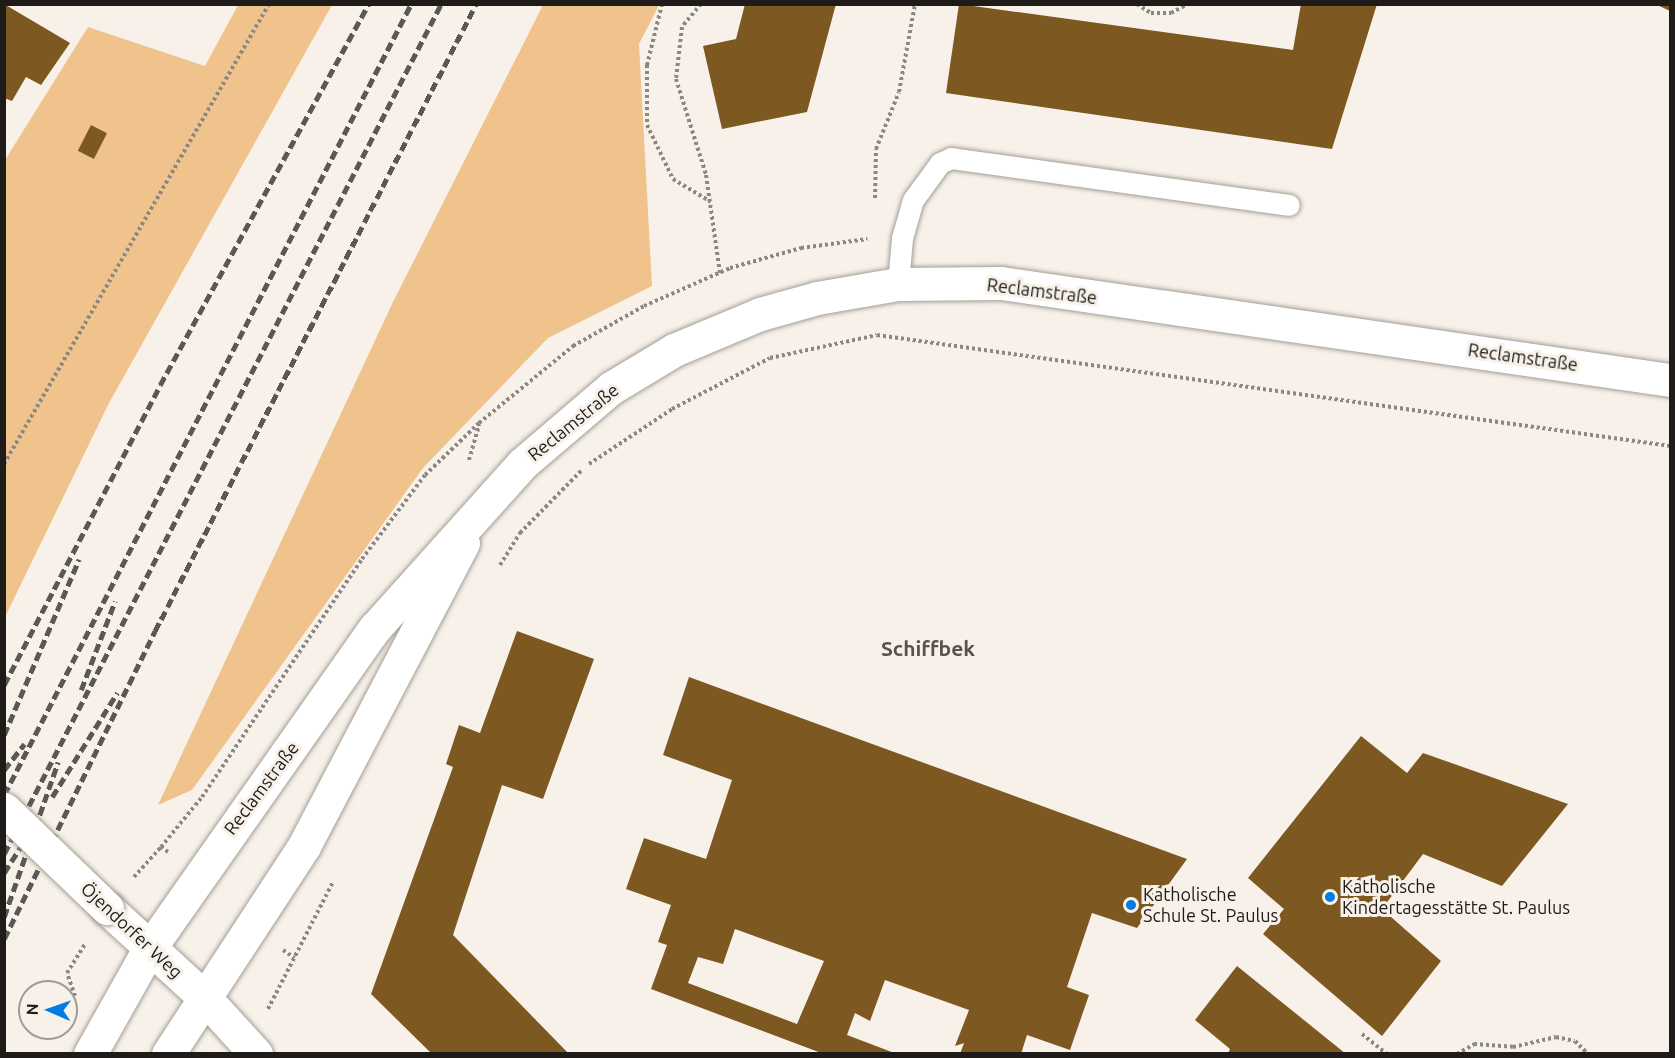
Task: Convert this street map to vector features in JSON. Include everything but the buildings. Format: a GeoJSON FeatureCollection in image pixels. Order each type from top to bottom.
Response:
{"type":"FeatureCollection","features":[{"type":"Feature","properties":{"kind":"street","name":"Reclamstraße"},"geometry":{"type":"LineString","coordinates":[[90,1053],[149,949],[375,628],[522,464],[611,388],[674,350],[780,307],[898,284],[1001,283],[1671,380]]}},
{"type":"Feature","properties":{"kind":"street","name":"Reclamstraße"},"geometry":{"type":"LineString","coordinates":[[168,1053],[304,846],[479,512]]}},
{"type":"Feature","properties":{"kind":"street","name":"Öjendorfer Weg"},"geometry":{"type":"LineString","coordinates":[[4,809],[149,949],[205,998],[252,1050]]}},
{"type":"Feature","properties":{"kind":"lane"},"geometry":{"type":"LineString","coordinates":[[898,284],[902,238],[913,200],[940,163],[951,158],[1288,205]]}},
{"type":"Feature","properties":{"kind":"path"},"geometry":{"type":"LineString","coordinates":[[4,464],[269,4]]}},
{"type":"Feature","properties":{"kind":"path"},"geometry":{"type":"LineString","coordinates":[[662,4],[647,65],[646,125],[673,179],[711,202]]}},
{"type":"Feature","properties":{"kind":"path"},"geometry":{"type":"LineString","coordinates":[[701,4],[682,27],[676,79],[711,202],[720,273]]}},
{"type":"Feature","properties":{"kind":"path"},"geometry":{"type":"LineString","coordinates":[[876,202],[876,149],[899,92],[915,4]]}},
{"type":"Feature","properties":{"kind":"path"},"geometry":{"type":"LineString","coordinates":[[1137,4],[1161,13],[1188,4]]}},
{"type":"Feature","properties":{"kind":"path"},"geometry":{"type":"LineString","coordinates":[[495,573],[520,533],[585,466],[672,409],[770,358],[877,335],[1671,446]]}},
{"type":"Feature","properties":{"kind":"path"},"geometry":{"type":"LineString","coordinates":[[252,1050],[318,910]]}},
{"type":"Feature","properties":{"kind":"path"},"geometry":{"type":"LineString","coordinates":[[1362,1034],[1386,1053]]}},
{"type":"Feature","properties":{"kind":"path"},"geometry":{"type":"LineString","coordinates":[[1457,1053],[1474,1044],[1513,1047],[1556,1037],[1575,1041],[1588,1053]]}},
{"type":"Feature","properties":{"kind":"shaded area"},"geometry":{"type":"Polygon","coordinates":[[[238,5],[332,5],[109,403],[5,617],[5,160],[88,27],[205,66],[238,5]]]}},
{"type":"Feature","properties":{"kind":"shaded area"},"geometry":{"type":"Polygon","coordinates":[[[543,5],[659,5],[639,44],[652,286],[548,338],[423,468],[192,790],[158,805],[393,302],[543,5]]]}},
{"type":"Feature","properties":{"kind":"railway"},"geometry":{"type":"LineString","coordinates":[[4,685],[160,385],[369,4]]}},
{"type":"Feature","properties":{"kind":"railway"},"geometry":{"type":"LineString","coordinates":[[4,795],[411,4]]}},
{"type":"Feature","properties":{"kind":"railway"},"geometry":{"type":"LineString","coordinates":[[4,854],[441,4]]}},
{"type":"Feature","properties":{"kind":"railway"},"geometry":{"type":"LineString","coordinates":[[4,939],[155,631],[476,4]]}},
{"type":"Feature","properties":{"kind":"railway"},"geometry":{"type":"LineString","coordinates":[[4,735],[79,559]]}},
{"type":"Feature","properties":{"kind":"railway"},"geometry":{"type":"LineString","coordinates":[[81,690],[115,601]]}},
{"type":"Feature","properties":{"kind":"railway"},"geometry":{"type":"LineString","coordinates":[[52,797],[117,693]]}},
{"type":"Feature","properties":{"kind":"railway"},"geometry":{"type":"LineString","coordinates":[[4,770],[24,744]]}},
{"type":"Feature","properties":{"kind":"railway"},"geometry":{"type":"LineString","coordinates":[[4,917],[58,762]]}},
{"type":"Feature","properties":{"kind":"railway"},"geometry":{"type":"LineString","coordinates":[[4,873],[28,835]]}},
{"type":"Feature","properties":{"kind":"place","name":"Katholische Kindertagesstätte St. Paulus"},"geometry":{"type":"Point","coordinates":[1330,897]}},
{"type":"Feature","properties":{"kind":"place","name":"Katholische Schule St. Paulus"},"geometry":{"type":"Point","coordinates":[1131,905]}},
{"type":"Feature","properties":{"kind":"district","name":"Schiffbek"},"geometry":{"type":"Point","coordinates":[928,648]}}]}
